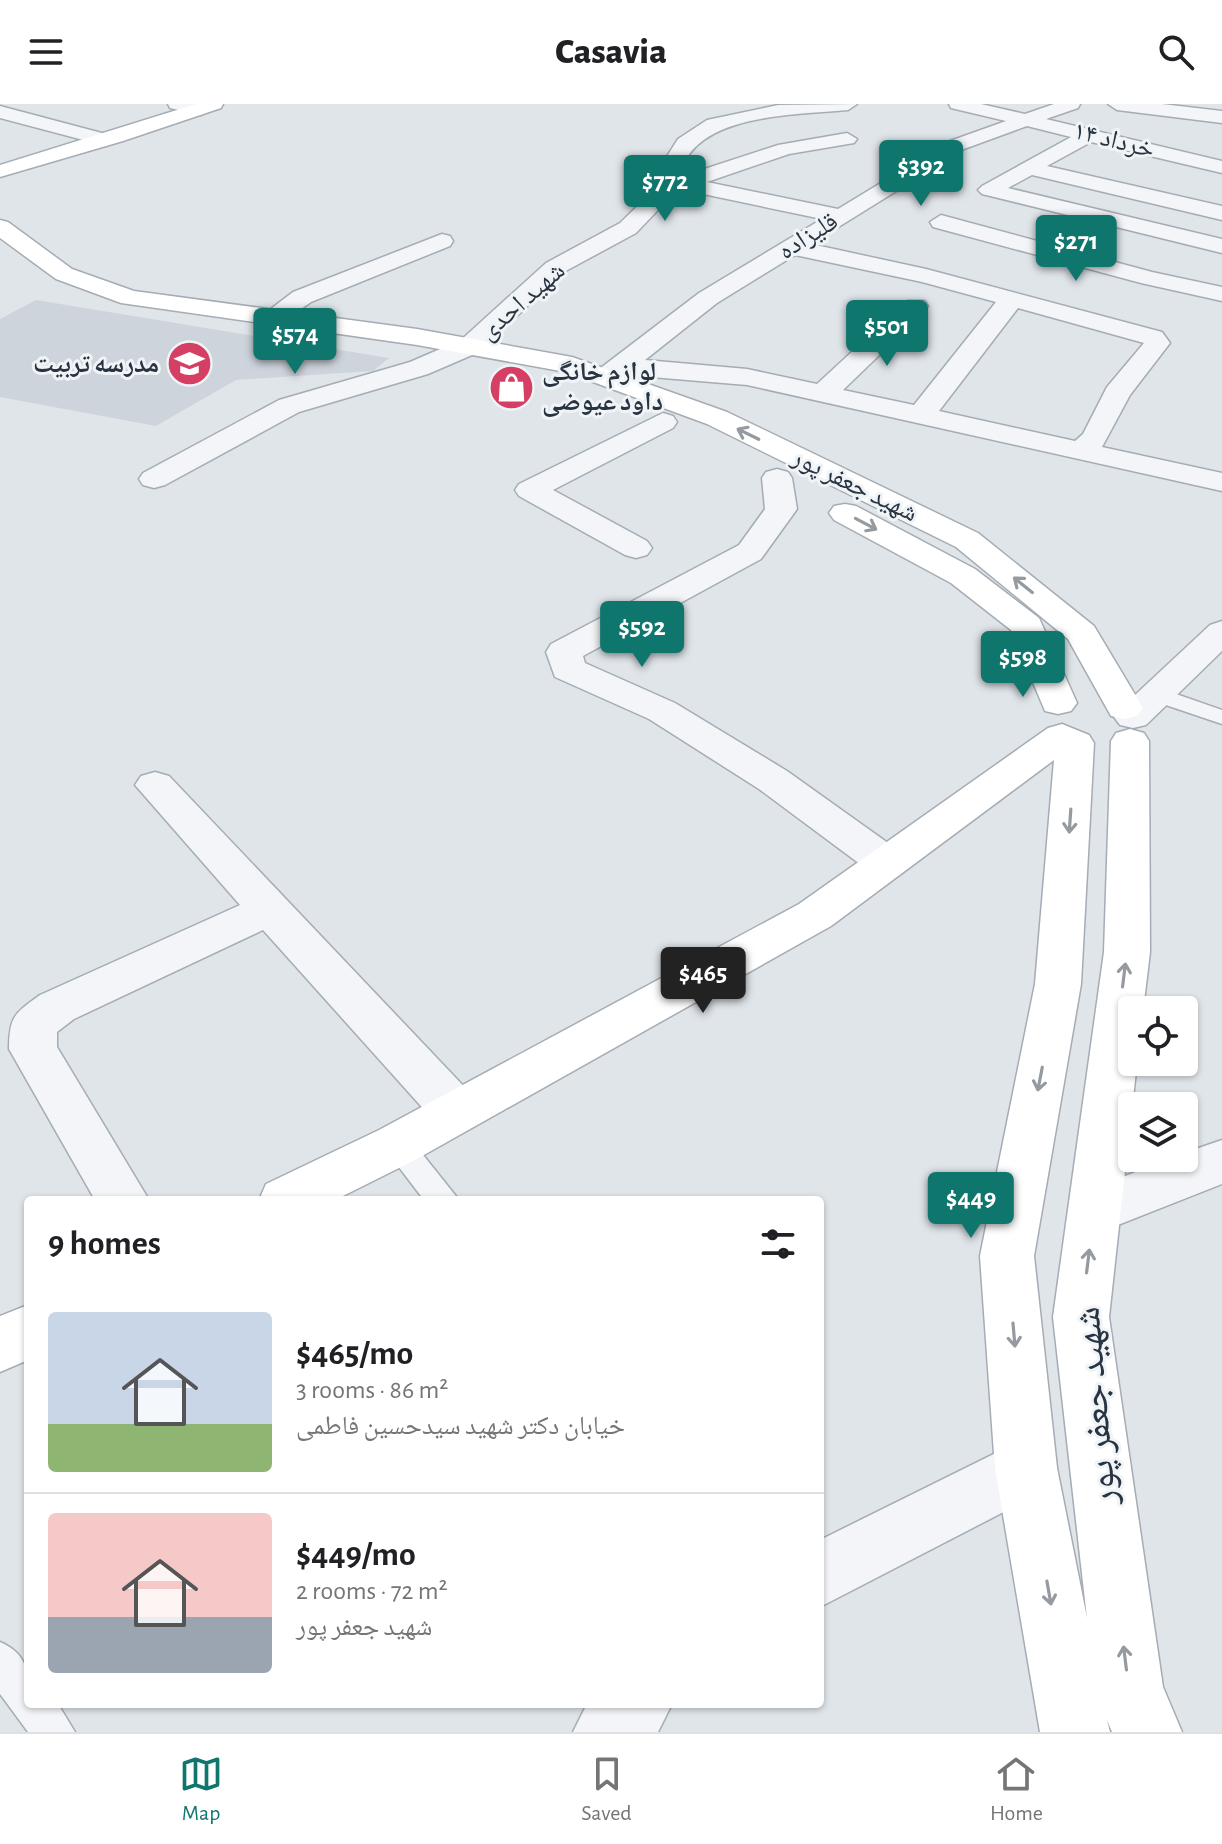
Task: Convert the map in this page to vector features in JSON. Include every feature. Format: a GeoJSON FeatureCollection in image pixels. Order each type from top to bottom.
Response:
{"type":"FeatureCollection","features":[{"type":"Feature","properties":{"kind":"street"},"geometry":{"type":"LineString","coordinates":[[177,104],[208,106]]}},
{"type":"Feature","properties":{"kind":"street","name":"شهید احدی"},"geometry":{"type":"LineString","coordinates":[[154,479],[289,406],[419,368],[470,346],[554,268],[628,228],[675,186],[672,164],[685,143],[714,124],[778,111],[848,104]]}},
{"type":"Feature","properties":{"kind":"street","name":"۱۴ خرداد"},"geometry":{"type":"LineString","coordinates":[[958,104],[1222,167]]}},
{"type":"Feature","properties":{"kind":"street","name":"قلیزاده"},"geometry":{"type":"LineString","coordinates":[[613,372],[708,298],[957,145],[1071,104]]}},
{"type":"Feature","properties":{"kind":"street"},"geometry":{"type":"LineString","coordinates":[[1117,104],[1222,117]]}},
{"type":"Feature","properties":{"kind":"street"},"geometry":{"type":"LineString","coordinates":[[0,171],[208,106]]}},
{"type":"Feature","properties":{"kind":"street"},"geometry":{"type":"LineString","coordinates":[[0,112],[106,140]]}},
{"type":"Feature","properties":{"kind":"street"},"geometry":{"type":"LineString","coordinates":[[921,237],[989,190],[1090,134]]}},
{"type":"Feature","properties":{"kind":"street"},"geometry":{"type":"LineString","coordinates":[[675,186],[767,155],[847,139]]}},
{"type":"Feature","properties":{"kind":"street"},"geometry":{"type":"LineString","coordinates":[[767,155],[826,166]]}},
{"type":"Feature","properties":{"kind":"street"},"geometry":{"type":"LineString","coordinates":[[1029,168],[1222,213]]}},
{"type":"Feature","properties":{"kind":"street"},"geometry":{"type":"LineString","coordinates":[[870,174],[900,180]]}},
{"type":"Feature","properties":{"kind":"street"},"geometry":{"type":"LineString","coordinates":[[675,186],[840,216]]}},
{"type":"Feature","properties":{"kind":"street"},"geometry":{"type":"LineString","coordinates":[[989,190],[1222,246]]}},
{"type":"Feature","properties":{"kind":"street"},"geometry":{"type":"LineString","coordinates":[[941,222],[1149,278],[1222,294]]}},
{"type":"Feature","properties":{"kind":"street","name":"شهید جعفر پور"},"geometry":{"type":"LineString","coordinates":[[0,227],[64,274],[130,298],[470,346],[521,358],[613,372],[717,418],[967,540],[1082,633],[1136,715],[1127,952],[1081,1317],[1129,1689],[1147,1732]]}},
{"type":"Feature","properties":{"kind":"street"},"geometry":{"type":"LineString","coordinates":[[272,318],[302,297],[442,241]]}},
{"type":"Feature","properties":{"kind":"street"},"geometry":{"type":"LineString","coordinates":[[791,247],[891,259],[1012,299],[1137,330],[1153,337],[1157,343],[1117,393],[1095,438],[1083,449]]}},
{"type":"Feature","properties":{"kind":"street"},"geometry":{"type":"LineString","coordinates":[[921,415],[1012,299]]}},
{"type":"Feature","properties":{"kind":"street"},"geometry":{"type":"LineString","coordinates":[[823,394],[916,306]]}},
{"type":"Feature","properties":{"kind":"street","name":"شهید جعفر پور"},"geometry":{"type":"LineString","coordinates":[[521,358],[536,376],[663,422],[963,576],[1027,625],[1065,727],[1058,984],[1007,1256],[1026,1468],[1075,1732]]}},
{"type":"Feature","properties":{"kind":"street"},"geometry":{"type":"LineString","coordinates":[[613,372],[747,377],[1222,482]]}},
{"type":"Feature","properties":{"kind":"street"},"geometry":{"type":"LineString","coordinates":[[636,548],[530,490],[663,422]]}},
{"type":"Feature","properties":{"kind":"street"},"geometry":{"type":"LineString","coordinates":[[777,478],[781,509],[750,552],[564,652],[568,669],[662,711],[773,780],[887,863]]}},
{"type":"Feature","properties":{"kind":"street"},"geometry":{"type":"LineString","coordinates":[[293,1196],[397,1145],[455,1110],[815,915],[1065,727],[1071,698],[1096,698],[1136,715],[1218,640]]}},
{"type":"Feature","properties":{"kind":"street"},"geometry":{"type":"LineString","coordinates":[[155,785],[455,1110]]}},
{"type":"Feature","properties":{"kind":"street"},"geometry":{"type":"LineString","coordinates":[[121,1196],[33,1049],[33,1025],[57,1007],[270,909]]}},
{"type":"Feature","properties":{"kind":"street"},"geometry":{"type":"LineString","coordinates":[[1095,1211],[1222,1161]]}},
{"type":"Feature","properties":{"kind":"street"},"geometry":{"type":"LineString","coordinates":[[0,1345],[24,1333]]}},
{"type":"Feature","properties":{"kind":"street"},"geometry":{"type":"LineString","coordinates":[[824,1573],[1026,1468]]}},
{"type":"Feature","properties":{"kind":"street"},"geometry":{"type":"LineString","coordinates":[[608,1732],[634,1708]]}},
{"type":"Feature","properties":{"kind":"street"},"geometry":{"type":"LineString","coordinates":[[650,1708],[660,1732]]}},
{"type":"Feature","properties":{"kind":"lane"},"geometry":{"type":"LineString","coordinates":[[1136,715],[1222,717]]}},
{"type":"Feature","properties":{"kind":"lane"},"geometry":{"type":"LineString","coordinates":[[397,1145],[440,1196]]}},
{"type":"Feature","properties":{"kind":"lane"},"geometry":{"type":"LineString","coordinates":[[0,1662],[24,1693]]}},
{"type":"Feature","properties":{"kind":"lane"},"geometry":{"type":"LineString","coordinates":[[35,1708],[54,1732]]}},
{"type":"Feature","properties":{"kind":"shaded area","name":"مدرسه تربیت"},"geometry":{"type":"Polygon","coordinates":[[[36,300],[389,358],[373,371],[236,380],[156,426],[0,397],[0,319],[36,300]]]}},
{"type":"Feature","properties":{"kind":"place","name":"مدرسه تربیت"},"geometry":{"type":"Point","coordinates":[190,364]}},
{"type":"Feature","properties":{"kind":"place","name":"لوازم خانگی داود عیوضی"},"geometry":{"type":"Point","coordinates":[511,387]}}]}
